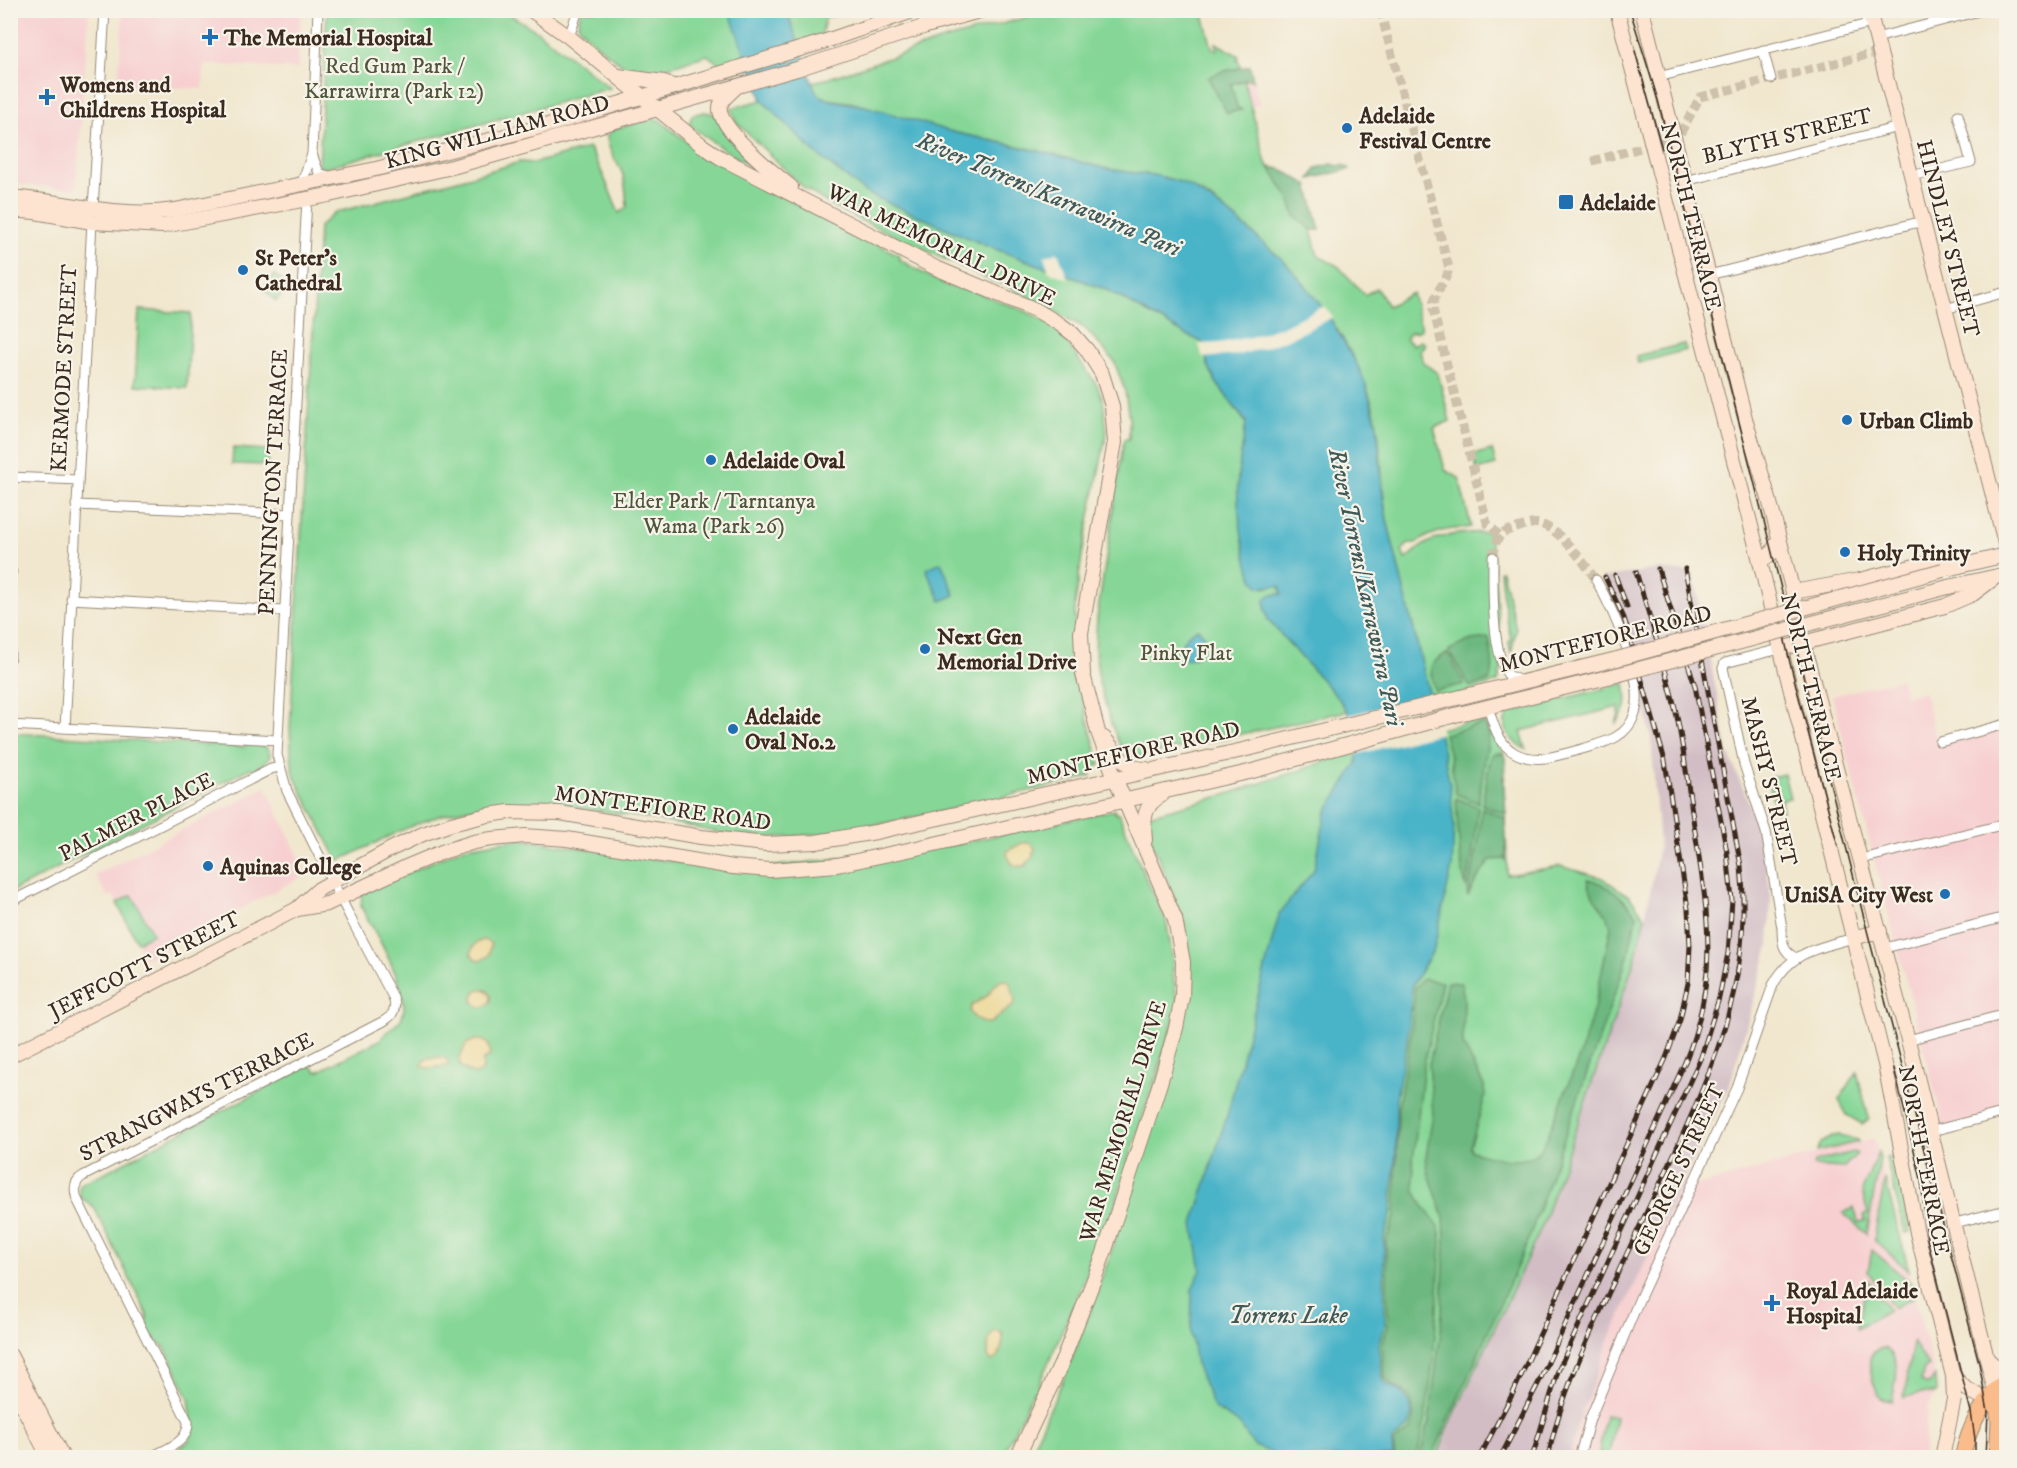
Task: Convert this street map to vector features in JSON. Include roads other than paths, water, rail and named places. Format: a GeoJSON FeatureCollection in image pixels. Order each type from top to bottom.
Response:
{"type":"FeatureCollection","features":[{"type":"Feature","properties":{"kind":"main road","name":"WAR MEMORIAL DRIVE"},"geometry":{"type":"LineString","coordinates":[[531,10],[569,37],[703,146],[721,158],[936,268],[1042,313],[1073,334],[1087,350],[1102,374],[1112,406],[1115,442],[1081,633],[1083,674],[1098,732],[1115,778],[1170,906],[1179,933],[1184,974],[1180,1011],[1132,1171],[1084,1309],[1017,1458]]}},
{"type":"Feature","properties":{"kind":"main road","name":"KING WILLIAM ROAD"},"geometry":{"type":"LineString","coordinates":[[10,197],[93,215],[163,226],[308,199],[452,167],[735,87],[983,10]]}},
{"type":"Feature","properties":{"kind":"main road","name":"NORTH TERRACE"},"geometry":{"type":"LineString","coordinates":[[1617,10],[1760,561],[1780,649],[1885,1064],[1914,1217],[1953,1376],[1954,1399],[1942,1458]]}},
{"type":"Feature","properties":{"kind":"main road","name":"NORTH TERRACE"},"geometry":{"type":"LineString","coordinates":[[1642,10],[1746,422],[1767,490],[1793,592],[1803,643],[1885,948],[1998,1394]]}},
{"type":"Feature","properties":{"kind":"main road","name":"KING WILLIAM ROAD"},"geometry":{"type":"LineString","coordinates":[[10,210],[93,215],[164,212],[333,178],[414,160],[642,97],[820,42],[910,11]]}},
{"type":"Feature","properties":{"kind":"main road"},"geometry":{"type":"LineString","coordinates":[[910,11],[913,31]]}},
{"type":"Feature","properties":{"kind":"main road","name":"HINDLEY STREET"},"geometry":{"type":"LineString","coordinates":[[1870,17],[2007,547]]}},
{"type":"Feature","properties":{"kind":"main road"},"geometry":{"type":"LineString","coordinates":[[616,76],[664,82],[675,87]]}},
{"type":"Feature","properties":{"kind":"main road"},"geometry":{"type":"LineString","coordinates":[[735,87],[720,105],[723,121],[759,159],[813,206]]}},
{"type":"Feature","properties":{"kind":"main road"},"geometry":{"type":"LineString","coordinates":[[308,199],[314,188],[333,178]]}},
{"type":"Feature","properties":{"kind":"main road"},"geometry":{"type":"LineString","coordinates":[[1687,280],[1708,274]]}},
{"type":"Feature","properties":{"kind":"main road"},"geometry":{"type":"LineString","coordinates":[[1760,561],[1772,553],[1779,539]]}},
{"type":"Feature","properties":{"kind":"main road","name":"MONTEFIORE ROAD"},"geometry":{"type":"LineString","coordinates":[[332,881],[423,834],[468,819],[509,813],[560,813],[745,843],[816,842],[876,832],[1243,750],[1492,688],[1617,660],[1943,570],[2007,555]]}},
{"type":"Feature","properties":{"kind":"main road"},"geometry":{"type":"LineString","coordinates":[[1793,592],[1860,580],[1942,559],[1959,566]]}},
{"type":"Feature","properties":{"kind":"main road"},"geometry":{"type":"LineString","coordinates":[[1780,649],[1945,606],[1973,594],[2002,576]]}},
{"type":"Feature","properties":{"kind":"main road","name":"MONTEFIORE ROAD"},"geometry":{"type":"LineString","coordinates":[[341,899],[388,875],[442,852],[492,838],[541,837],[733,867],[770,870],[837,865],[891,855],[1249,772],[1459,714],[1948,587],[2002,576]]}},
{"type":"Feature","properties":{"kind":"main road"},"geometry":{"type":"LineString","coordinates":[[1098,732],[1119,757],[1131,767],[1160,768]]}},
{"type":"Feature","properties":{"kind":"main road"},"geometry":{"type":"LineString","coordinates":[[1147,851],[1144,825],[1147,808],[1156,798],[1175,789]]}},
{"type":"Feature","properties":{"kind":"main road"},"geometry":{"type":"LineString","coordinates":[[652,853],[656,830]]}},
{"type":"Feature","properties":{"kind":"main road","name":"JEFFCOTT STREET"},"geometry":{"type":"LineString","coordinates":[[10,1056],[297,909],[319,889],[332,881]]}},
{"type":"Feature","properties":{"kind":"main road","name":"JEFFCOTT STREET"},"geometry":{"type":"LineString","coordinates":[[297,909],[341,899]]}},
{"type":"Feature","properties":{"kind":"main road"},"geometry":{"type":"LineString","coordinates":[[1853,938],[1880,932]]}},
{"type":"Feature","properties":{"kind":"main road"},"geometry":{"type":"LineString","coordinates":[[10,1354],[63,1458]]}},
{"type":"Feature","properties":{"kind":"main road"},"geometry":{"type":"LineString","coordinates":[[1988,1360],[2000,1370],[2007,1372]]}},
{"type":"Feature","properties":{"kind":"main road"},"geometry":{"type":"LineString","coordinates":[[1953,1376],[1965,1388],[1998,1394]]}},
{"type":"Feature","properties":{"kind":"main road"},"geometry":{"type":"LineString","coordinates":[[10,1381],[49,1458]]}},
{"type":"Feature","properties":{"kind":"main road"},"geometry":{"type":"LineString","coordinates":[[1954,1399],[1998,1394]]}},
{"type":"Feature","properties":{"kind":"main road"},"geometry":{"type":"LineString","coordinates":[[1962,1458],[1970,1430],[1998,1394]]}},
{"type":"Feature","properties":{"kind":"main road"},"geometry":{"type":"LineString","coordinates":[[1997,1458],[1998,1394]]}},
{"type":"Feature","properties":{"kind":"street","name":"KERMODE STREET"},"geometry":{"type":"LineString","coordinates":[[65,728],[105,10]]}},
{"type":"Feature","properties":{"kind":"street"},"geometry":{"type":"LineString","coordinates":[[301,185],[312,154],[318,10]]}},
{"type":"Feature","properties":{"kind":"street"},"geometry":{"type":"LineString","coordinates":[[569,37],[578,10]]}},
{"type":"Feature","properties":{"kind":"street"},"geometry":{"type":"LineString","coordinates":[[1876,38],[1983,10]]}},
{"type":"Feature","properties":{"kind":"street"},"geometry":{"type":"LineString","coordinates":[[1659,77],[1763,50],[1870,17]]}},
{"type":"Feature","properties":{"kind":"street"},"geometry":{"type":"LineString","coordinates":[[1763,50],[1771,79]]}},
{"type":"Feature","properties":{"kind":"street"},"geometry":{"type":"LineString","coordinates":[[1911,176],[1971,162],[1958,115]]}},
{"type":"Feature","properties":{"kind":"street","name":"BLYTH STREET"},"geometry":{"type":"LineString","coordinates":[[1685,181],[1899,127]]}},
{"type":"Feature","properties":{"kind":"street"},"geometry":{"type":"LineString","coordinates":[[312,154],[321,175],[333,178]]}},
{"type":"Feature","properties":{"kind":"street","name":"PENNINGTON TERRACE"},"geometry":{"type":"LineString","coordinates":[[308,199],[277,740],[279,767],[287,791],[393,997],[395,1010]]}},
{"type":"Feature","properties":{"kind":"street"},"geometry":{"type":"LineString","coordinates":[[1708,274],[1923,221]]}},
{"type":"Feature","properties":{"kind":"street"},"geometry":{"type":"LineString","coordinates":[[1945,309],[2007,292]]}},
{"type":"Feature","properties":{"kind":"street"},"geometry":{"type":"LineString","coordinates":[[10,477],[78,480]]}},
{"type":"Feature","properties":{"kind":"street"},"geometry":{"type":"LineString","coordinates":[[76,505],[290,514]]}},
{"type":"Feature","properties":{"kind":"street"},"geometry":{"type":"LineString","coordinates":[[1493,557],[1495,623],[1502,664],[1510,678],[1524,681]]}},
{"type":"Feature","properties":{"kind":"street"},"geometry":{"type":"LineString","coordinates":[[1488,707],[1494,728],[1507,747],[1514,753],[1530,758],[1546,758],[1607,741],[1619,735],[1628,726],[1637,705],[1637,688],[1618,624],[1596,580]]}},
{"type":"Feature","properties":{"kind":"street"},"geometry":{"type":"LineString","coordinates":[[71,599],[284,611]]}},
{"type":"Feature","properties":{"kind":"street"},"geometry":{"type":"LineString","coordinates":[[10,641],[10,658]]}},
{"type":"Feature","properties":{"kind":"street","name":"MASHY STREET"},"geometry":{"type":"LineString","coordinates":[[1780,649],[1725,663],[1723,668],[1744,764],[1766,832],[1782,928],[1782,941],[1785,951],[1797,958]]}},
{"type":"Feature","properties":{"kind":"street"},"geometry":{"type":"LineString","coordinates":[[1492,688],[1500,679],[1502,664]]}},
{"type":"Feature","properties":{"kind":"street"},"geometry":{"type":"LineString","coordinates":[[1940,742],[2007,724]]}},
{"type":"Feature","properties":{"kind":"street","name":"PALMER PLACE"},"geometry":{"type":"LineString","coordinates":[[10,725],[277,740]]}},
{"type":"Feature","properties":{"kind":"street","name":"PALMER PLACE"},"geometry":{"type":"LineString","coordinates":[[10,903],[271,769],[279,767]]}},
{"type":"Feature","properties":{"kind":"street"},"geometry":{"type":"LineString","coordinates":[[1861,859],[2007,824]]}},
{"type":"Feature","properties":{"kind":"street"},"geometry":{"type":"LineString","coordinates":[[1885,948],[2007,917]]}},
{"type":"Feature","properties":{"kind":"street","name":"GEORGE STREET"},"geometry":{"type":"LineString","coordinates":[[1579,1458],[1597,1402],[1639,1300],[1737,1088],[1773,985],[1782,969],[1797,958],[1814,949],[1853,938]]}},
{"type":"Feature","properties":{"kind":"street","name":"STRANGWAYS TERRACE"},"geometry":{"type":"LineString","coordinates":[[149,1458],[183,1439],[187,1434],[188,1422],[77,1199],[75,1190],[77,1182],[96,1170],[384,1021],[391,1017],[395,1010]]}},
{"type":"Feature","properties":{"kind":"street"},"geometry":{"type":"LineString","coordinates":[[1908,1040],[2007,1014]]}},
{"type":"Feature","properties":{"kind":"street"},"geometry":{"type":"LineString","coordinates":[[1932,1131],[2007,1112]]}},
{"type":"Feature","properties":{"kind":"street"},"geometry":{"type":"LineString","coordinates":[[1955,1223],[2007,1210]]}},
{"type":"Feature","properties":{"kind":"water","name":"Torrens Lake"},"geometry":{"type":"Polygon","coordinates":[[[729,11],[787,11],[815,90],[819,95],[830,100],[865,106],[953,132],[1107,169],[1158,176],[1193,188],[1230,214],[1284,261],[1328,315],[1357,364],[1366,385],[1377,425],[1387,520],[1443,750],[1450,785],[1454,827],[1452,867],[1434,949],[1413,984],[1408,1036],[1396,1098],[1396,1150],[1391,1215],[1384,1238],[1385,1326],[1379,1345],[1383,1378],[1387,1385],[1401,1391],[1407,1399],[1412,1418],[1408,1427],[1392,1441],[1393,1457],[1276,1457],[1275,1454],[1254,1446],[1239,1424],[1214,1408],[1196,1364],[1191,1334],[1192,1289],[1201,1270],[1193,1224],[1228,1112],[1279,914],[1314,870],[1326,813],[1357,763],[1356,736],[1347,711],[1339,699],[1268,620],[1265,599],[1270,595],[1282,594],[1280,586],[1259,587],[1253,579],[1242,535],[1238,489],[1239,464],[1246,422],[1216,382],[1208,365],[1202,342],[1105,289],[987,246],[868,194],[814,152],[762,100],[729,11]]]}},
{"type":"Feature","properties":{"kind":"water"},"geometry":{"type":"Polygon","coordinates":[[[941,562],[955,595],[941,601],[926,569],[941,562]]]}},
{"type":"Feature","properties":{"kind":"water"},"geometry":{"type":"Polygon","coordinates":[[[1198,629],[1204,635],[1202,649],[1193,658],[1184,658],[1182,645],[1190,634],[1198,629]]]}},
{"type":"Feature","properties":{"kind":"tunnel"},"geometry":{"type":"LineString","coordinates":[[1380,10],[1449,268],[1433,303],[1433,309],[1487,523],[1500,536]]}},
{"type":"Feature","properties":{"kind":"tunnel"},"geometry":{"type":"LineString","coordinates":[[1592,161],[1678,138],[1700,97],[1879,52]]}},
{"type":"Feature","properties":{"kind":"tunnel"},"geometry":{"type":"LineString","coordinates":[[1493,557],[1496,543],[1508,530],[1540,524],[1548,527],[1564,540],[1596,580]]}},
{"type":"Feature","properties":{"kind":"tram line"},"geometry":{"type":"LineString","coordinates":[[1630,10],[1658,100],[1868,934],[1979,1363],[1988,1412],[1986,1458]]}},
{"type":"Feature","properties":{"kind":"tram line"},"geometry":{"type":"LineString","coordinates":[[1635,51],[1662,149]]}},
{"type":"Feature","properties":{"kind":"tram line"},"geometry":{"type":"LineString","coordinates":[[1781,623],[1838,847]]}},
{"type":"Feature","properties":{"kind":"tram line"},"geometry":{"type":"LineString","coordinates":[[1894,1068],[1921,1179],[1927,1238],[1971,1412],[1975,1458]]}},
{"type":"Feature","properties":{"kind":"railway"},"geometry":{"type":"LineString","coordinates":[[1532,1458],[1558,1371],[1701,1057],[1719,998],[1728,953],[1732,900],[1727,852],[1695,686],[1658,569]]}},
{"type":"Feature","properties":{"kind":"railway"},"geometry":{"type":"LineString","coordinates":[[1548,1458],[1557,1420],[1577,1365],[1668,1167],[1714,1058],[1735,985],[1741,947],[1743,907],[1741,866],[1685,569]]}},
{"type":"Feature","properties":{"kind":"railway"},"geometry":{"type":"LineString","coordinates":[[1500,1458],[1540,1380],[1685,1062],[1703,1001],[1707,973],[1707,916],[1684,754],[1672,694],[1636,572]]}},
{"type":"Feature","properties":{"kind":"railway"},"geometry":{"type":"LineString","coordinates":[[1615,575],[1627,607]]}},
{"type":"Feature","properties":{"kind":"railway"},"geometry":{"type":"LineString","coordinates":[[1479,1458],[1514,1391],[1666,1058],[1680,1020],[1688,983],[1690,946],[1688,909],[1665,761],[1624,618],[1605,577]]}},
{"type":"Feature","properties":{"kind":"place","name":"The Memorial Hospital"},"geometry":{"type":"Point","coordinates":[210,37]}},
{"type":"Feature","properties":{"kind":"place","name":"Womens and Childrens Hospital"},"geometry":{"type":"Point","coordinates":[47,97]}},
{"type":"Feature","properties":{"kind":"place","name":"Adelaide Festival Centre"},"geometry":{"type":"Point","coordinates":[1347,128]}},
{"type":"Feature","properties":{"kind":"place","name":"Adelaide"},"geometry":{"type":"Point","coordinates":[1566,202]}},
{"type":"Feature","properties":{"kind":"place","name":"St Peter’s Cathedral"},"geometry":{"type":"Point","coordinates":[243,270]}},
{"type":"Feature","properties":{"kind":"place","name":"Urban Climb"},"geometry":{"type":"Point","coordinates":[1847,420]}},
{"type":"Feature","properties":{"kind":"place","name":"Adelaide Oval"},"geometry":{"type":"Point","coordinates":[711,460]}},
{"type":"Feature","properties":{"kind":"place","name":"Holy Trinity"},"geometry":{"type":"Point","coordinates":[1845,552]}},
{"type":"Feature","properties":{"kind":"place","name":"Next Gen Memorial Drive"},"geometry":{"type":"Point","coordinates":[925,649]}},
{"type":"Feature","properties":{"kind":"place","name":"Adelaide Oval No.2"},"geometry":{"type":"Point","coordinates":[733,729]}},
{"type":"Feature","properties":{"kind":"place","name":"Aquinas College"},"geometry":{"type":"Point","coordinates":[208,866]}},
{"type":"Feature","properties":{"kind":"place","name":"UniSA City West"},"geometry":{"type":"Point","coordinates":[1945,894]}},
{"type":"Feature","properties":{"kind":"place","name":"Royal Adelaide Hospital"},"geometry":{"type":"Point","coordinates":[1772,1303]}},
{"type":"Feature","properties":{"kind":"park label","name":"Red Gum Park / Karrawirra (Park 12)"},"geometry":{"type":"Point","coordinates":[394,78]}},
{"type":"Feature","properties":{"kind":"park label","name":"Elder Park / Tarntanya Wama (Park 26)"},"geometry":{"type":"Point","coordinates":[714,512]}},
{"type":"Feature","properties":{"kind":"park label","name":"Pinky Flat"},"geometry":{"type":"Point","coordinates":[1186,652]}},
{"type":"Feature","properties":{"kind":"water label","name":"River Torrens/Karrawirra Pari"},"geometry":{"type":"Point","coordinates":[1049,194]}},
{"type":"Feature","properties":{"kind":"water label","name":"River Torrens/Karrawirra Pari"},"geometry":{"type":"Point","coordinates":[1366,587]}}]}
